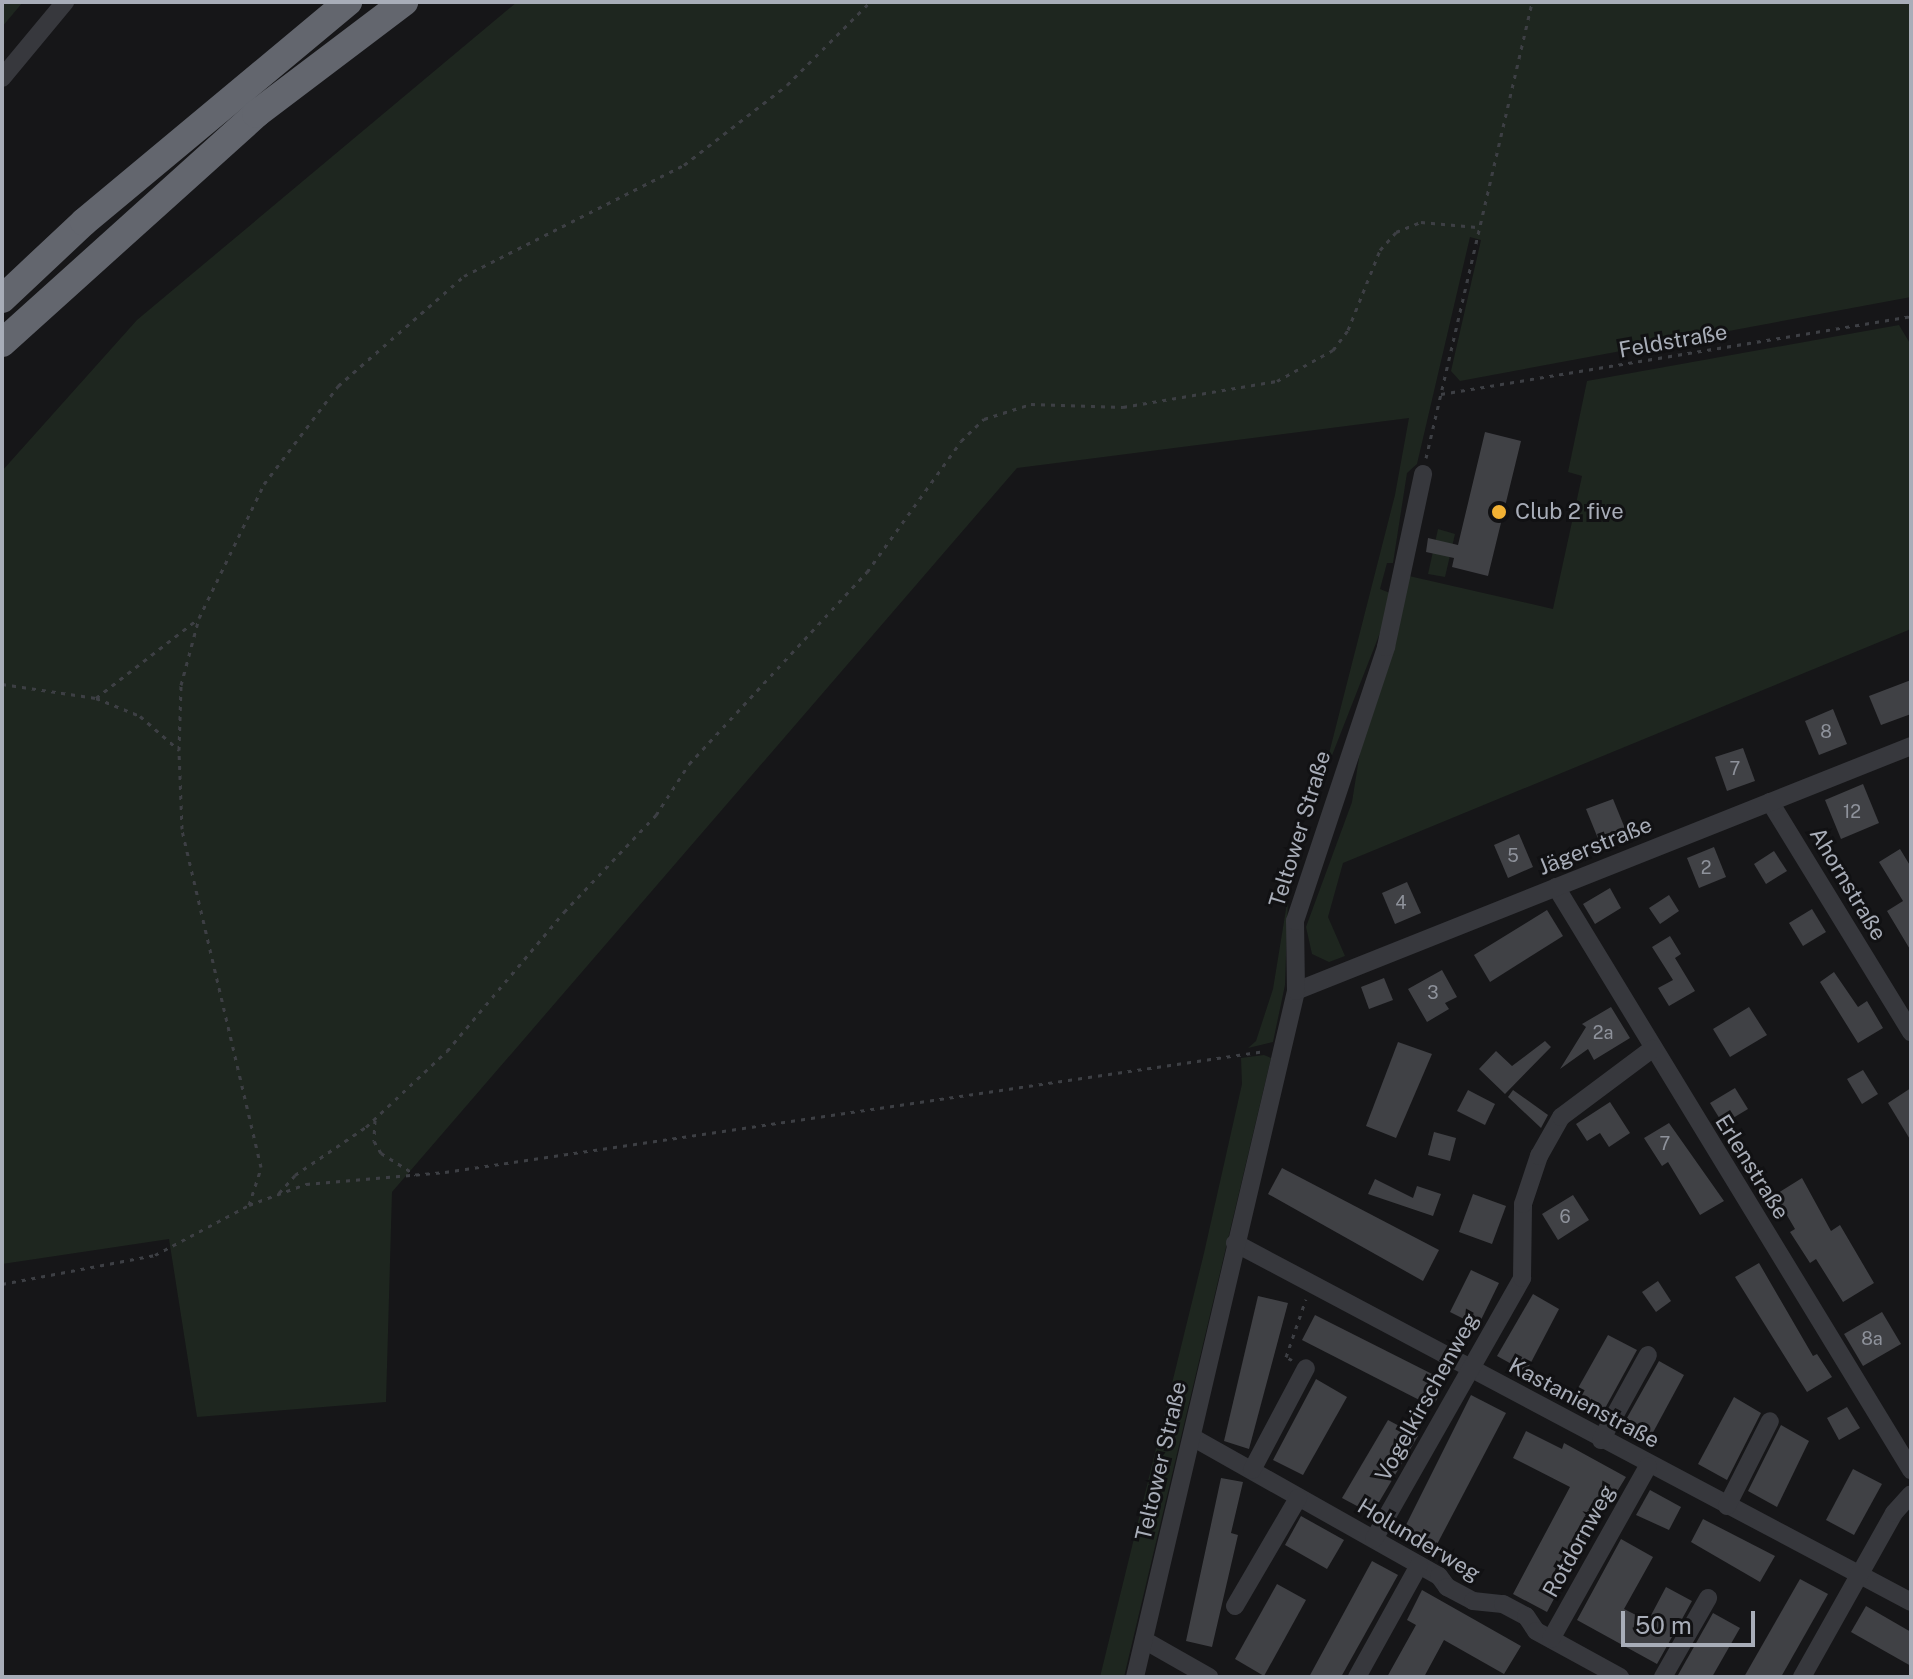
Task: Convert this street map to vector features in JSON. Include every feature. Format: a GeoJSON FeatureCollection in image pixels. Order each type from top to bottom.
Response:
{"type":"FeatureCollection","features":[{"type":"Feature","properties":{"kind":"highway"},"geometry":{"type":"LineString","coordinates":[[2,299],[84,222],[348,2]]}},
{"type":"Feature","properties":{"kind":"highway"},"geometry":{"type":"LineString","coordinates":[[2,343],[256,114],[404,2]]}},
{"type":"Feature","properties":{"kind":"street"},"geometry":{"type":"LineString","coordinates":[[2,78],[65,2]]}},
{"type":"Feature","properties":{"kind":"street","name":"Teltower Straße"},"geometry":{"type":"LineString","coordinates":[[1135,1677],[1296,991],[1295,921],[1386,647],[1423,474]]}},
{"type":"Feature","properties":{"kind":"street","name":"Jägerstraße"},"geometry":{"type":"LineString","coordinates":[[1296,991],[1911,746]]}},
{"type":"Feature","properties":{"kind":"street","name":"Ahornstraße"},"geometry":{"type":"LineString","coordinates":[[1770,802],[1911,1032]]}},
{"type":"Feature","properties":{"kind":"street","name":"Erlenstraße"},"geometry":{"type":"LineString","coordinates":[[1556,887],[1911,1470]]}},
{"type":"Feature","properties":{"kind":"street","name":"Vogelkirschenweg"},"geometry":{"type":"LineString","coordinates":[[1374,1539],[1522,1278],[1523,1204],[1539,1156],[1561,1117],[1652,1049]]}},
{"type":"Feature","properties":{"kind":"street","name":"Kastanienstraße"},"geometry":{"type":"LineString","coordinates":[[1235,1243],[1648,1466],[1911,1602]]}},
{"type":"Feature","properties":{"kind":"street"},"geometry":{"type":"LineString","coordinates":[[1601,1440],[1648,1355]]}},
{"type":"Feature","properties":{"kind":"street"},"geometry":{"type":"LineString","coordinates":[[1252,1470],[1306,1368]]}},
{"type":"Feature","properties":{"kind":"street"},"geometry":{"type":"LineString","coordinates":[[1727,1506],[1770,1421]]}},
{"type":"Feature","properties":{"kind":"street","name":"Holunderweg"},"geometry":{"type":"LineString","coordinates":[[1192,1437],[1419,1565],[1473,1601],[1503,1604],[1526,1616],[1590,1670],[1620,1677]]}},
{"type":"Feature","properties":{"kind":"street","name":"Rotdornweg"},"geometry":{"type":"LineString","coordinates":[[1551,1639],[1648,1466]]}},
{"type":"Feature","properties":{"kind":"street"},"geometry":{"type":"LineString","coordinates":[[1802,1677],[1894,1513],[1911,1494]]}},
{"type":"Feature","properties":{"kind":"street"},"geometry":{"type":"LineString","coordinates":[[1235,1606],[1298,1498]]}},
{"type":"Feature","properties":{"kind":"street"},"geometry":{"type":"LineString","coordinates":[[1357,1677],[1419,1565]]}},
{"type":"Feature","properties":{"kind":"street"},"geometry":{"type":"LineString","coordinates":[[1663,1677],[1708,1598]]}},
{"type":"Feature","properties":{"kind":"street"},"geometry":{"type":"LineString","coordinates":[[1144,1640],[1209,1677]]}},
{"type":"Feature","properties":{"kind":"path"},"geometry":{"type":"LineString","coordinates":[[249,1205],[261,1167],[182,829],[179,750],[181,685],[199,618],[264,484],[338,386],[464,276],[684,165],[787,85],[870,2]]}},
{"type":"Feature","properties":{"kind":"path"},"geometry":{"type":"LineString","coordinates":[[1423,474],[1532,2]]}},
{"type":"Feature","properties":{"kind":"path"},"geometry":{"type":"LineString","coordinates":[[279,1193],[295,1175],[338,1150],[375,1119],[447,1051],[564,912],[619,859],[689,764],[867,572],[952,453],[984,419],[1031,404],[1123,407],[1277,381],[1333,350],[1348,330],[1380,250],[1396,232],[1421,222],[1477,230]]}},
{"type":"Feature","properties":{"kind":"path","name":"Feldstraße"},"geometry":{"type":"LineString","coordinates":[[1440,394],[1911,316]]}},
{"type":"Feature","properties":{"kind":"path"},"geometry":{"type":"LineString","coordinates":[[96,698],[199,618]]}},
{"type":"Feature","properties":{"kind":"path"},"geometry":{"type":"LineString","coordinates":[[2,684],[96,698],[140,716],[179,750]]}},
{"type":"Feature","properties":{"kind":"path"},"geometry":{"type":"LineString","coordinates":[[2,1284],[155,1255],[249,1205],[306,1184],[416,1175],[1283,1049]]}},
{"type":"Feature","properties":{"kind":"path"},"geometry":{"type":"LineString","coordinates":[[375,1119],[374,1141],[381,1153],[416,1175]]}},
{"type":"Feature","properties":{"kind":"path"},"geometry":{"type":"LineString","coordinates":[[1306,1368],[1286,1357],[1313,1285]]}},
{"type":"Feature","properties":{"kind":"shaded area"},"geometry":{"type":"Polygon","coordinates":[[[2,2],[23,2],[2,27],[2,2]]]}},
{"type":"Feature","properties":{"kind":"shaded area"},"geometry":{"type":"Polygon","coordinates":[[[517,2],[1911,2],[1911,297],[1460,381],[1451,371],[1481,240],[1470,237],[1417,464],[1407,473],[1393,563],[1387,563],[1380,589],[1390,593],[1385,620],[1322,781],[1395,495],[1409,418],[1017,468],[392,1192],[386,1402],[197,1417],[169,1239],[2,1264],[2,471],[137,320],[517,2]]]}},
{"type":"Feature","properties":{"kind":"shaded area"},"geometry":{"type":"Polygon","coordinates":[[[1899,325],[1911,345],[1911,629],[1343,863],[1328,917],[1345,956],[1329,962],[1312,954],[1306,927],[1352,802],[1360,752],[1409,576],[1553,609],[1582,476],[1568,472],[1587,381],[1899,325]]]}},
{"type":"Feature","properties":{"kind":"shaded area"},"geometry":{"type":"Polygon","coordinates":[[[1438,529],[1455,534],[1445,577],[1428,574],[1438,529]]]}},
{"type":"Feature","properties":{"kind":"shaded area"},"geometry":{"type":"Polygon","coordinates":[[[1288,897],[1285,985],[1273,1042],[1248,1048],[1256,1041],[1273,989],[1288,897]]]}},
{"type":"Feature","properties":{"kind":"shaded area"},"geometry":{"type":"Polygon","coordinates":[[[1264,1055],[1271,1058],[1124,1677],[1100,1677],[1204,1253],[1242,1084],[1241,1058],[1264,1055]]]}},
{"type":"Feature","properties":{"kind":"building"},"geometry":{"type":"Polygon","coordinates":[[[1485,432],[1521,441],[1488,576],[1452,567],[1454,558],[1426,552],[1428,538],[1458,545],[1485,432]]]}},
{"type":"Feature","properties":{"kind":"building"},"geometry":{"type":"Polygon","coordinates":[[[1911,680],[1911,714],[1881,725],[1869,696],[1911,680]]]}},
{"type":"Feature","properties":{"kind":"building"},"geometry":{"type":"Polygon","coordinates":[[[1833,709],[1847,744],[1819,755],[1805,721],[1833,709]]]}},
{"type":"Feature","properties":{"kind":"building"},"geometry":{"type":"Polygon","coordinates":[[[1743,748],[1755,781],[1727,791],[1715,757],[1743,748]]]}},
{"type":"Feature","properties":{"kind":"building"},"geometry":{"type":"Polygon","coordinates":[[[1863,784],[1879,823],[1841,839],[1825,800],[1863,784]]]}},
{"type":"Feature","properties":{"kind":"building"},"geometry":{"type":"Polygon","coordinates":[[[1613,799],[1626,831],[1599,841],[1586,809],[1613,799]]]}},
{"type":"Feature","properties":{"kind":"building"},"geometry":{"type":"Polygon","coordinates":[[[1519,834],[1533,867],[1508,878],[1494,845],[1519,834]]]}},
{"type":"Feature","properties":{"kind":"building"},"geometry":{"type":"Polygon","coordinates":[[[1714,847],[1726,877],[1699,888],[1687,858],[1714,847]]]}},
{"type":"Feature","properties":{"kind":"building"},"geometry":{"type":"Polygon","coordinates":[[[1900,849],[1911,867],[1911,951],[1887,911],[1903,901],[1879,862],[1900,849]]]}},
{"type":"Feature","properties":{"kind":"building"},"geometry":{"type":"Polygon","coordinates":[[[1774,851],[1787,871],[1766,884],[1754,864],[1774,851]]]}},
{"type":"Feature","properties":{"kind":"building"},"geometry":{"type":"Polygon","coordinates":[[[1407,882],[1421,913],[1395,924],[1382,893],[1407,882]]]}},
{"type":"Feature","properties":{"kind":"building"},"geometry":{"type":"Polygon","coordinates":[[[1610,888],[1621,908],[1595,924],[1583,904],[1610,888]]]}},
{"type":"Feature","properties":{"kind":"building"},"geometry":{"type":"Polygon","coordinates":[[[1669,895],[1679,911],[1660,924],[1649,908],[1669,895]]]}},
{"type":"Feature","properties":{"kind":"building"},"geometry":{"type":"Polygon","coordinates":[[[1812,909],[1826,932],[1803,946],[1789,923],[1812,909]]]}},
{"type":"Feature","properties":{"kind":"building"},"geometry":{"type":"Polygon","coordinates":[[[1547,910],[1563,936],[1490,982],[1474,955],[1547,910]]]}},
{"type":"Feature","properties":{"kind":"building"},"geometry":{"type":"Polygon","coordinates":[[[1670,936],[1681,954],[1675,958],[1695,991],[1669,1006],[1658,988],[1673,980],[1652,947],[1670,936]]]}},
{"type":"Feature","properties":{"kind":"building"},"geometry":{"type":"Polygon","coordinates":[[[1442,970],[1457,997],[1445,1003],[1449,1009],[1427,1022],[1408,989],[1442,970]]]}},
{"type":"Feature","properties":{"kind":"building"},"geometry":{"type":"Polygon","coordinates":[[[1834,972],[1858,1007],[1867,1001],[1883,1028],[1858,1043],[1820,982],[1834,972]]]}},
{"type":"Feature","properties":{"kind":"building"},"geometry":{"type":"Polygon","coordinates":[[[1384,978],[1393,1000],[1369,1009],[1361,987],[1384,978]]]}},
{"type":"Feature","properties":{"kind":"building"},"geometry":{"type":"Polygon","coordinates":[[[1611,1007],[1630,1038],[1594,1060],[1588,1049],[1560,1069],[1586,1027],[1582,1024],[1611,1007]]]}},
{"type":"Feature","properties":{"kind":"building"},"geometry":{"type":"Polygon","coordinates":[[[1749,1007],[1767,1035],[1730,1057],[1713,1029],[1749,1007]]]}},
{"type":"Feature","properties":{"kind":"building"},"geometry":{"type":"Polygon","coordinates":[[[1545,1041],[1551,1047],[1505,1094],[1479,1069],[1496,1051],[1512,1066],[1545,1041]]]}},
{"type":"Feature","properties":{"kind":"building"},"geometry":{"type":"Polygon","coordinates":[[[1398,1042],[1432,1054],[1396,1138],[1366,1126],[1398,1042]]]}},
{"type":"Feature","properties":{"kind":"building"},"geometry":{"type":"Polygon","coordinates":[[[1863,1070],[1878,1094],[1862,1104],[1847,1079],[1863,1070]]]}},
{"type":"Feature","properties":{"kind":"building"},"geometry":{"type":"Polygon","coordinates":[[[1735,1088],[1748,1109],[1723,1124],[1710,1103],[1735,1088]]]}},
{"type":"Feature","properties":{"kind":"building"},"geometry":{"type":"Polygon","coordinates":[[[1911,1088],[1911,1141],[1888,1103],[1911,1088]]]}},
{"type":"Feature","properties":{"kind":"building"},"geometry":{"type":"Polygon","coordinates":[[[1468,1090],[1495,1104],[1485,1125],[1457,1111],[1468,1090]]]}},
{"type":"Feature","properties":{"kind":"building"},"geometry":{"type":"Polygon","coordinates":[[[1513,1090],[1548,1115],[1541,1128],[1508,1097],[1513,1090]]]}},
{"type":"Feature","properties":{"kind":"building"},"geometry":{"type":"Polygon","coordinates":[[[1610,1102],[1630,1133],[1609,1147],[1600,1133],[1587,1141],[1576,1124],[1610,1102]]]}},
{"type":"Feature","properties":{"kind":"building"},"geometry":{"type":"Polygon","coordinates":[[[1669,1123],[1724,1201],[1700,1215],[1668,1162],[1662,1166],[1644,1138],[1669,1123]]]}},
{"type":"Feature","properties":{"kind":"building"},"geometry":{"type":"Polygon","coordinates":[[[1434,1132],[1456,1138],[1450,1161],[1428,1155],[1434,1132]]]}},
{"type":"Feature","properties":{"kind":"building"},"geometry":{"type":"Polygon","coordinates":[[[1282,1168],[1439,1250],[1423,1281],[1268,1194],[1282,1168]]]}},
{"type":"Feature","properties":{"kind":"building"},"geometry":{"type":"Polygon","coordinates":[[[1802,1178],[1831,1231],[1840,1225],[1874,1283],[1843,1302],[1816,1259],[1810,1263],[1790,1232],[1795,1229],[1775,1195],[1802,1178]]]}},
{"type":"Feature","properties":{"kind":"building"},"geometry":{"type":"Polygon","coordinates":[[[1375,1179],[1413,1198],[1417,1186],[1441,1194],[1433,1216],[1368,1194],[1375,1179]]]}},
{"type":"Feature","properties":{"kind":"building"},"geometry":{"type":"Polygon","coordinates":[[[1473,1194],[1506,1206],[1492,1244],[1459,1232],[1473,1194]]]}},
{"type":"Feature","properties":{"kind":"building"},"geometry":{"type":"Polygon","coordinates":[[[1573,1195],[1589,1220],[1558,1240],[1542,1214],[1573,1195]]]}},
{"type":"Feature","properties":{"kind":"building"},"geometry":{"type":"Polygon","coordinates":[[[1759,1263],[1813,1356],[1817,1354],[1832,1377],[1807,1392],[1735,1277],[1759,1263]]]}},
{"type":"Feature","properties":{"kind":"building"},"geometry":{"type":"Polygon","coordinates":[[[1471,1270],[1499,1283],[1478,1326],[1450,1312],[1471,1270]]]}},
{"type":"Feature","properties":{"kind":"building"},"geometry":{"type":"Polygon","coordinates":[[[1658,1281],[1671,1301],[1656,1312],[1642,1292],[1658,1281]]]}},
{"type":"Feature","properties":{"kind":"building"},"geometry":{"type":"Polygon","coordinates":[[[1533,1294],[1559,1309],[1526,1372],[1497,1356],[1533,1294]]]}},
{"type":"Feature","properties":{"kind":"building"},"geometry":{"type":"Polygon","coordinates":[[[1258,1296],[1288,1303],[1249,1449],[1224,1441],[1258,1296]]]}},
{"type":"Feature","properties":{"kind":"building"},"geometry":{"type":"Polygon","coordinates":[[[1882,1312],[1901,1344],[1863,1366],[1844,1334],[1882,1312]]]}},
{"type":"Feature","properties":{"kind":"building"},"geometry":{"type":"Polygon","coordinates":[[[1315,1315],[1446,1381],[1433,1407],[1302,1340],[1315,1315]]]}},
{"type":"Feature","properties":{"kind":"building"},"geometry":{"type":"Polygon","coordinates":[[[1608,1335],[1637,1350],[1603,1412],[1573,1397],[1608,1335]]]}},
{"type":"Feature","properties":{"kind":"building"},"geometry":{"type":"Polygon","coordinates":[[[1659,1361],[1684,1375],[1650,1438],[1623,1425],[1659,1361]]]}},
{"type":"Feature","properties":{"kind":"building"},"geometry":{"type":"Polygon","coordinates":[[[1316,1379],[1347,1397],[1303,1475],[1273,1460],[1316,1379]]]}},
{"type":"Feature","properties":{"kind":"building"},"geometry":{"type":"Polygon","coordinates":[[[1471,1395],[1506,1413],[1434,1550],[1402,1533],[1471,1395]]]}},
{"type":"Feature","properties":{"kind":"building"},"geometry":{"type":"Polygon","coordinates":[[[1734,1397],[1761,1413],[1727,1480],[1698,1464],[1734,1397]]]}},
{"type":"Feature","properties":{"kind":"building"},"geometry":{"type":"Polygon","coordinates":[[[1847,1407],[1860,1428],[1839,1440],[1827,1418],[1847,1407]]]}},
{"type":"Feature","properties":{"kind":"building"},"geometry":{"type":"Polygon","coordinates":[[[1388,1420],[1418,1436],[1372,1514],[1342,1498],[1388,1420]]]}},
{"type":"Feature","properties":{"kind":"building"},"geometry":{"type":"Polygon","coordinates":[[[1781,1425],[1809,1441],[1777,1507],[1748,1491],[1781,1425]]]}},
{"type":"Feature","properties":{"kind":"building"},"geometry":{"type":"Polygon","coordinates":[[[1526,1431],[1562,1449],[1564,1443],[1626,1477],[1610,1503],[1606,1501],[1547,1612],[1513,1594],[1570,1487],[1513,1458],[1526,1431]]]}},
{"type":"Feature","properties":{"kind":"building"},"geometry":{"type":"Polygon","coordinates":[[[1853,1469],[1882,1484],[1854,1535],[1826,1520],[1853,1469]]]}},
{"type":"Feature","properties":{"kind":"building"},"geometry":{"type":"Polygon","coordinates":[[[1221,1478],[1243,1482],[1231,1533],[1238,1535],[1212,1647],[1186,1641],[1221,1478]]]}},
{"type":"Feature","properties":{"kind":"building"},"geometry":{"type":"Polygon","coordinates":[[[1650,1490],[1681,1507],[1669,1530],[1636,1515],[1650,1490]]]}},
{"type":"Feature","properties":{"kind":"building"},"geometry":{"type":"Polygon","coordinates":[[[1301,1516],[1344,1540],[1327,1569],[1285,1545],[1301,1516]]]}},
{"type":"Feature","properties":{"kind":"building"},"geometry":{"type":"Polygon","coordinates":[[[1703,1519],[1775,1556],[1760,1582],[1691,1542],[1703,1519]]]}},
{"type":"Feature","properties":{"kind":"building"},"geometry":{"type":"Polygon","coordinates":[[[1621,1539],[1653,1557],[1624,1609],[1648,1621],[1666,1587],[1692,1601],[1657,1664],[1577,1620],[1621,1539]]]}},
{"type":"Feature","properties":{"kind":"building"},"geometry":{"type":"Polygon","coordinates":[[[1372,1561],[1398,1575],[1341,1677],[1309,1677],[1372,1561]]]}},
{"type":"Feature","properties":{"kind":"building"},"geometry":{"type":"Polygon","coordinates":[[[1800,1579],[1828,1594],[1781,1677],[1744,1677],[1800,1579]]]}},
{"type":"Feature","properties":{"kind":"building"},"geometry":{"type":"Polygon","coordinates":[[[1277,1584],[1306,1600],[1264,1676],[1235,1659],[1277,1584]]]}},
{"type":"Feature","properties":{"kind":"building"},"geometry":{"type":"Polygon","coordinates":[[[1422,1590],[1521,1646],[1504,1674],[1444,1640],[1424,1677],[1387,1677],[1416,1625],[1407,1620],[1422,1590]]]}},
{"type":"Feature","properties":{"kind":"building"},"geometry":{"type":"Polygon","coordinates":[[[1866,1606],[1911,1632],[1911,1666],[1851,1632],[1866,1606]]]}},
{"type":"Feature","properties":{"kind":"building"},"geometry":{"type":"Polygon","coordinates":[[[1713,1613],[1740,1628],[1712,1677],[1681,1677],[1678,1675],[1713,1613]]]}},
{"type":"Feature","properties":{"kind":"place","name":"Club 2 five"},"geometry":{"type":"Point","coordinates":[1499,512]}}]}
